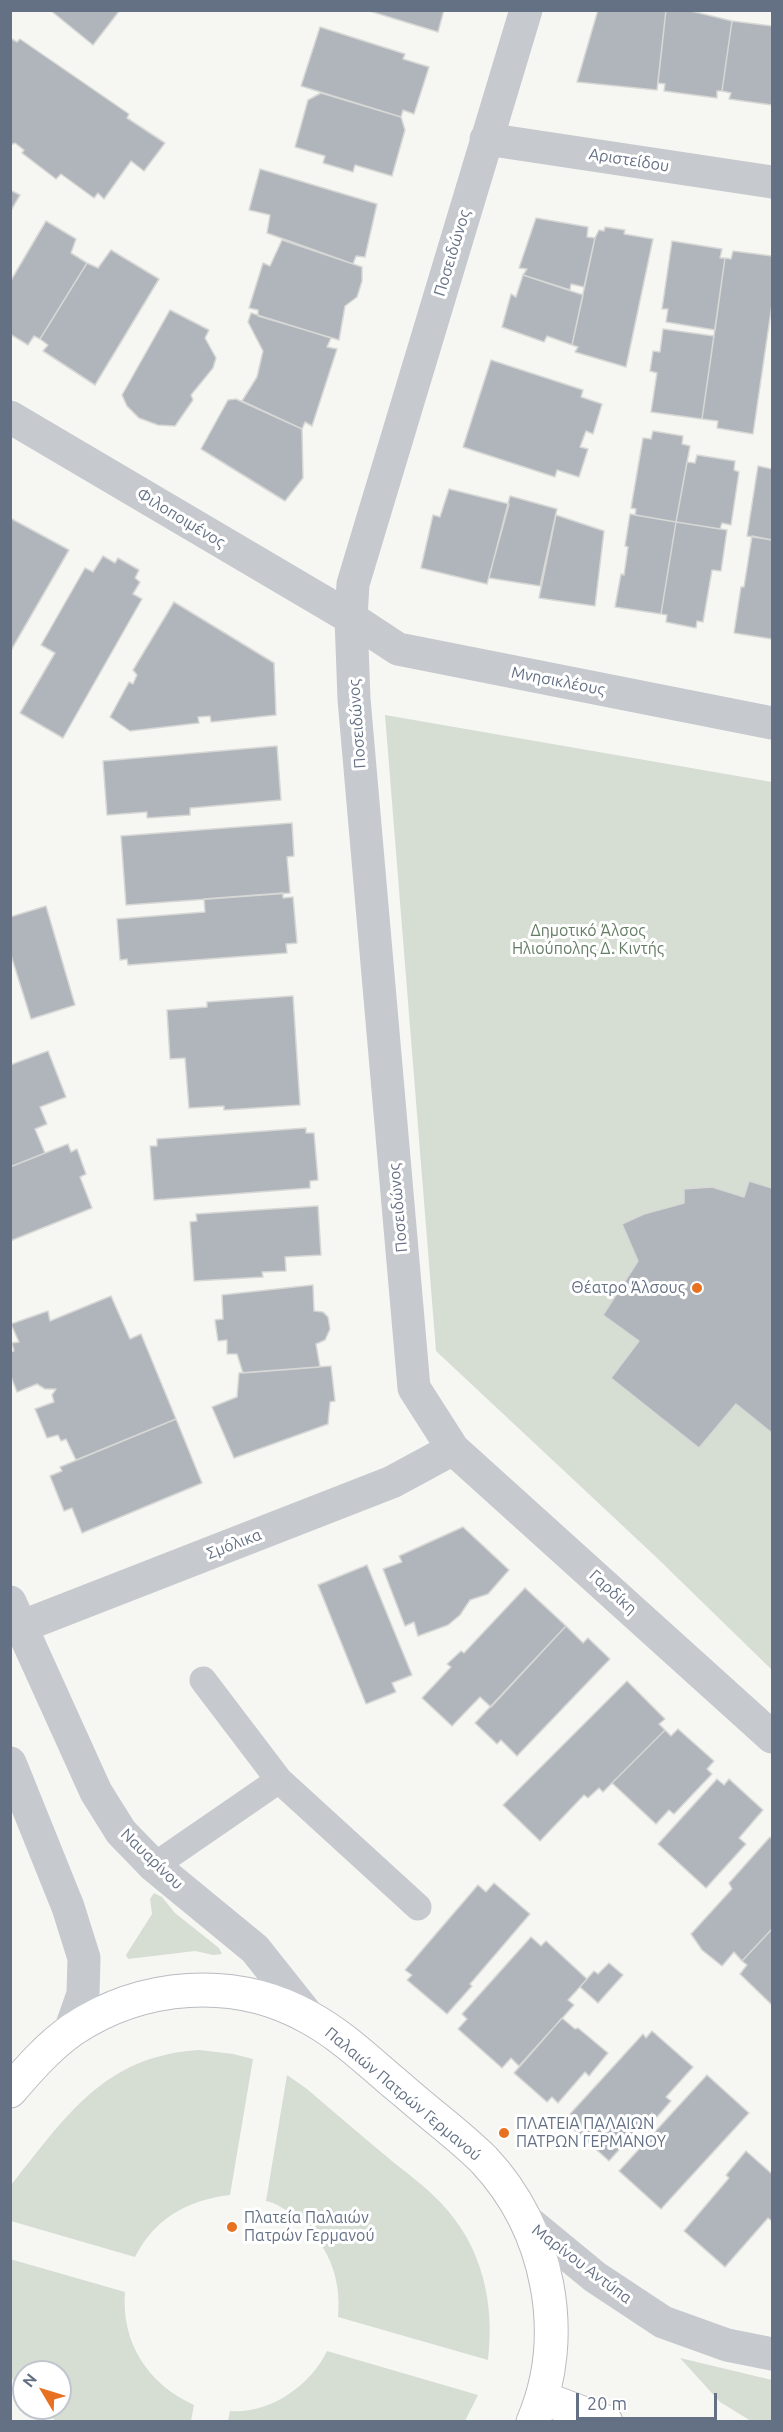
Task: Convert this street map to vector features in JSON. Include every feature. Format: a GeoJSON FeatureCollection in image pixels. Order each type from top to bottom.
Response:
{"type":"FeatureCollection","features":[{"type":"Feature","properties":{"kind":"main road","name":"Παλαιών Πατρών Γερμανού"},"geometry":{"type":"LineString","coordinates":[[10,2091],[36,2062],[70,2031],[111,2009],[153,1995],[176,1991],[222,1991],[244,1994],[289,2008],[309,2017],[345,2042],[483,2160],[514,2199],[527,2221],[544,2267],[551,2317],[548,2367],[538,2410]]}},
{"type":"Feature","properties":{"kind":"main road"},"geometry":{"type":"LineString","coordinates":[[538,2410],[606,2421]]}},
{"type":"Feature","properties":{"kind":"street","name":"Ποσειδώνος"},"geometry":{"type":"LineString","coordinates":[[453,1449],[414,1388],[356,717],[351,618],[353,584],[526,10]]}},
{"type":"Feature","properties":{"kind":"street","name":"Αριστείδου"},"geometry":{"type":"LineString","coordinates":[[486,139],[772,182]]}},
{"type":"Feature","properties":{"kind":"street","name":"Φιλοποιμένος"},"geometry":{"type":"LineString","coordinates":[[10,417],[351,618]]}},
{"type":"Feature","properties":{"kind":"street","name":"Μνησικλέους"},"geometry":{"type":"LineString","coordinates":[[351,618],[398,649],[772,723]]}},
{"type":"Feature","properties":{"kind":"street","name":"Σμόλικα"},"geometry":{"type":"LineString","coordinates":[[14,1620],[392,1482],[453,1449]]}},
{"type":"Feature","properties":{"kind":"street","name":"Γαρδίκη"},"geometry":{"type":"LineString","coordinates":[[453,1449],[772,1737]]}},
{"type":"Feature","properties":{"kind":"street","name":"Ναυαρίνου"},"geometry":{"type":"LineString","coordinates":[[14,1620],[96,1792],[121,1832],[154,1866],[255,1949],[309,2017]]}},
{"type":"Feature","properties":{"kind":"street"},"geometry":{"type":"LineString","coordinates":[[10,1762],[68,1907],[84,1958],[82,1994],[70,2031]]}},
{"type":"Feature","properties":{"kind":"street","name":"Μαρίνου Αντύπα"},"geometry":{"type":"LineString","coordinates":[[527,2221],[595,2277],[663,2322],[727,2345],[772,2355]]}},
{"type":"Feature","properties":{"kind":"lane"},"geometry":{"type":"LineString","coordinates":[[203,1680],[279,1780],[418,1907]]}},
{"type":"Feature","properties":{"kind":"lane"},"geometry":{"type":"LineString","coordinates":[[154,1866],[279,1780]]}},
{"type":"Feature","properties":{"kind":"green space","name":"Δημοτικό Άλσος Ηλιούπολης Δ. Κιντής"},"geometry":{"type":"Polygon","coordinates":[[[385,715],[772,782],[772,1670],[655,1556],[436,1351],[385,715]]]}},
{"type":"Feature","properties":{"kind":"green space"},"geometry":{"type":"Polygon","coordinates":[[[154,1893],[162,1897],[175,1913],[219,1948],[222,1954],[213,1955],[195,1951],[128,1959],[126,1955],[152,1914],[150,1899],[154,1893]]]}},
{"type":"Feature","properties":{"kind":"green space"},"geometry":{"type":"Polygon","coordinates":[[[199,2050],[253,2059],[230,2195],[200,2201],[174,2213],[152,2232],[135,2257],[11,2221],[11,2185],[69,2114],[90,2094],[112,2077],[137,2064],[166,2055],[199,2050]]]}},
{"type":"Feature","properties":{"kind":"green space"},"geometry":{"type":"Polygon","coordinates":[[[287,2075],[307,2089],[423,2186],[455,2220],[476,2256],[487,2296],[490,2338],[488,2360],[338,2317],[339,2302],[335,2274],[324,2249],[316,2237],[292,2214],[266,2201],[287,2075]]]}},
{"type":"Feature","properties":{"kind":"green space"},"geometry":{"type":"Polygon","coordinates":[[[10,2259],[125,2292],[125,2311],[133,2345],[141,2360],[163,2386],[194,2405],[191,2421],[56,2421],[72,2420],[72,2360],[12,2360],[11,2377],[10,2259]]]}},
{"type":"Feature","properties":{"kind":"green space"},"geometry":{"type":"Polygon","coordinates":[[[327,2351],[478,2395],[465,2421],[228,2421],[230,2411],[260,2408],[287,2395],[310,2376],[327,2351]]]}},
{"type":"Feature","properties":{"kind":"green space"},"geometry":{"type":"Polygon","coordinates":[[[680,2358],[772,2380],[772,2421],[751,2421],[720,2402],[680,2358]]]}},
{"type":"Feature","properties":{"kind":"building"},"geometry":{"type":"Polygon","coordinates":[[[50,10],[120,10],[93,45],[50,10]]]}},
{"type":"Feature","properties":{"kind":"building"},"geometry":{"type":"Polygon","coordinates":[[[366,10],[444,10],[438,32],[366,10]]]}},
{"type":"Feature","properties":{"kind":"building"},"geometry":{"type":"Polygon","coordinates":[[[598,10],[666,10],[657,90],[577,82],[598,10]]]}},
{"type":"Feature","properties":{"kind":"building"},"geometry":{"type":"Polygon","coordinates":[[[666,10],[687,10],[732,21],[722,91],[717,91],[717,98],[664,91],[665,84],[658,83],[666,10]]]}},
{"type":"Feature","properties":{"kind":"building"},"geometry":{"type":"Polygon","coordinates":[[[732,21],[772,26],[772,105],[729,99],[731,93],[722,91],[732,21]]]}},
{"type":"Feature","properties":{"kind":"building"},"geometry":{"type":"Polygon","coordinates":[[[320,27],[405,54],[403,59],[429,67],[414,114],[403,110],[401,117],[301,86],[320,27]]]}},
{"type":"Feature","properties":{"kind":"building"},"geometry":{"type":"Polygon","coordinates":[[[10,38],[17,42],[20,39],[129,114],[127,118],[165,143],[144,171],[131,161],[104,199],[98,193],[94,198],[61,174],[56,179],[22,153],[24,150],[15,143],[10,145],[10,38]]]}},
{"type":"Feature","properties":{"kind":"building"},"geometry":{"type":"Polygon","coordinates":[[[321,93],[401,117],[405,130],[392,176],[355,165],[353,172],[323,163],[325,156],[295,147],[308,100],[321,93]]]}},
{"type":"Feature","properties":{"kind":"building"},"geometry":{"type":"Polygon","coordinates":[[[260,169],[377,204],[365,257],[356,256],[353,264],[267,233],[270,215],[249,210],[260,169]]]}},
{"type":"Feature","properties":{"kind":"building"},"geometry":{"type":"Polygon","coordinates":[[[10,190],[20,195],[10,212],[10,190]]]}},
{"type":"Feature","properties":{"kind":"building"},"geometry":{"type":"Polygon","coordinates":[[[536,218],[588,227],[587,237],[595,238],[584,287],[571,284],[570,290],[523,275],[527,269],[519,268],[536,218]]]}},
{"type":"Feature","properties":{"kind":"building"},"geometry":{"type":"Polygon","coordinates":[[[46,221],[76,239],[71,253],[87,263],[40,339],[34,336],[28,345],[10,334],[10,282],[46,221]]]}},
{"type":"Feature","properties":{"kind":"building"},"geometry":{"type":"Polygon","coordinates":[[[605,227],[625,230],[624,234],[653,239],[626,367],[575,352],[578,347],[572,345],[595,238],[599,230],[604,231],[605,227]]]}},
{"type":"Feature","properties":{"kind":"building"},"geometry":{"type":"Polygon","coordinates":[[[282,240],[362,267],[362,281],[357,297],[345,306],[339,340],[258,316],[258,310],[249,308],[263,263],[270,266],[282,240]]]}},
{"type":"Feature","properties":{"kind":"building"},"geometry":{"type":"Polygon","coordinates":[[[672,241],[722,249],[720,258],[725,258],[715,330],[666,322],[668,309],[662,309],[672,241]]]}},
{"type":"Feature","properties":{"kind":"building"},"geometry":{"type":"Polygon","coordinates":[[[111,250],[159,279],[95,385],[43,351],[48,345],[40,339],[87,263],[98,268],[111,250]]]}},
{"type":"Feature","properties":{"kind":"building"},"geometry":{"type":"Polygon","coordinates":[[[733,251],[772,256],[772,304],[753,434],[717,428],[718,421],[702,419],[725,258],[731,259],[733,251]]]}},
{"type":"Feature","properties":{"kind":"building"},"geometry":{"type":"Polygon","coordinates":[[[523,275],[583,295],[572,345],[547,336],[544,342],[502,327],[511,294],[516,297],[523,275]]]}},
{"type":"Feature","properties":{"kind":"building"},"geometry":{"type":"Polygon","coordinates":[[[170,310],[209,330],[205,338],[216,358],[213,368],[191,395],[193,400],[175,426],[158,425],[139,418],[127,406],[122,395],[170,310]]]}},
{"type":"Feature","properties":{"kind":"building"},"geometry":{"type":"Polygon","coordinates":[[[251,313],[331,338],[327,347],[337,349],[312,426],[305,422],[302,429],[242,401],[257,377],[263,351],[248,322],[251,313]]]}},
{"type":"Feature","properties":{"kind":"building"},"geometry":{"type":"Polygon","coordinates":[[[663,329],[714,336],[702,419],[651,412],[657,373],[650,371],[653,351],[660,352],[663,329]]]}},
{"type":"Feature","properties":{"kind":"building"},"geometry":{"type":"Polygon","coordinates":[[[491,360],[583,390],[581,397],[602,404],[593,434],[586,431],[580,447],[588,449],[579,477],[557,470],[555,477],[463,447],[491,360]]]}},
{"type":"Feature","properties":{"kind":"building"},"geometry":{"type":"Polygon","coordinates":[[[236,399],[302,429],[303,478],[285,501],[201,449],[228,400],[236,399]]]}},
{"type":"Feature","properties":{"kind":"building"},"geometry":{"type":"Polygon","coordinates":[[[653,431],[683,436],[682,444],[690,446],[676,522],[635,515],[636,509],[631,508],[643,438],[651,439],[653,431]]]}},
{"type":"Feature","properties":{"kind":"building"},"geometry":{"type":"Polygon","coordinates":[[[697,455],[735,461],[734,470],[739,472],[731,525],[722,523],[720,529],[676,522],[687,462],[695,463],[697,455]]]}},
{"type":"Feature","properties":{"kind":"building"},"geometry":{"type":"Polygon","coordinates":[[[758,466],[772,469],[772,540],[747,536],[758,466]]]}},
{"type":"Feature","properties":{"kind":"building"},"geometry":{"type":"Polygon","coordinates":[[[449,489],[509,504],[487,584],[421,568],[433,515],[440,517],[449,489]]]}},
{"type":"Feature","properties":{"kind":"building"},"geometry":{"type":"Polygon","coordinates":[[[510,496],[557,509],[540,586],[489,578],[510,496]]]}},
{"type":"Feature","properties":{"kind":"building"},"geometry":{"type":"Polygon","coordinates":[[[630,514],[676,522],[661,614],[615,607],[621,574],[624,575],[628,547],[625,546],[630,514]]]}},
{"type":"Feature","properties":{"kind":"building"},"geometry":{"type":"Polygon","coordinates":[[[556,515],[604,531],[595,606],[539,598],[556,515]]]}},
{"type":"Feature","properties":{"kind":"building"},"geometry":{"type":"Polygon","coordinates":[[[10,518],[69,550],[10,652],[10,518]]]}},
{"type":"Feature","properties":{"kind":"building"},"geometry":{"type":"Polygon","coordinates":[[[676,522],[727,530],[721,571],[712,570],[703,622],[697,621],[696,628],[666,622],[667,615],[661,614],[676,522]]]}},
{"type":"Feature","properties":{"kind":"building"},"geometry":{"type":"Polygon","coordinates":[[[752,536],[772,540],[772,639],[734,633],[752,536]]]}},
{"type":"Feature","properties":{"kind":"building"},"geometry":{"type":"Polygon","coordinates":[[[103,556],[115,563],[118,558],[139,570],[135,578],[140,582],[133,594],[142,599],[63,738],[20,713],[55,653],[41,645],[85,568],[93,572],[103,556]]]}},
{"type":"Feature","properties":{"kind":"building"},"geometry":{"type":"Polygon","coordinates":[[[174,602],[274,663],[276,715],[211,722],[210,716],[198,717],[199,723],[130,731],[110,717],[129,682],[133,684],[137,675],[133,670],[174,602]]]}},
{"type":"Feature","properties":{"kind":"building"},"geometry":{"type":"Polygon","coordinates":[[[277,746],[281,800],[190,808],[190,815],[147,818],[147,812],[107,815],[103,761],[277,746]]]}},
{"type":"Feature","properties":{"kind":"building"},"geometry":{"type":"Polygon","coordinates":[[[292,823],[294,856],[287,857],[290,893],[126,905],[121,836],[292,823]]]}},
{"type":"Feature","properties":{"kind":"building"},"geometry":{"type":"Polygon","coordinates":[[[283,893],[283,898],[293,897],[297,943],[286,944],[287,953],[128,965],[127,959],[120,960],[117,919],[205,912],[204,899],[283,893]]]}},
{"type":"Feature","properties":{"kind":"building"},"geometry":{"type":"Polygon","coordinates":[[[46,906],[75,1005],[31,1019],[10,952],[10,917],[46,906]]]}},
{"type":"Feature","properties":{"kind":"building"},"geometry":{"type":"Polygon","coordinates":[[[293,996],[300,1105],[224,1110],[224,1106],[189,1108],[185,1058],[170,1059],[167,1010],[207,1007],[207,1002],[293,996]]]}},
{"type":"Feature","properties":{"kind":"building"},"geometry":{"type":"Polygon","coordinates":[[[48,1051],[66,1097],[40,1107],[47,1124],[35,1129],[45,1153],[10,1167],[10,1065],[48,1051]]]}},
{"type":"Feature","properties":{"kind":"building"},"geometry":{"type":"Polygon","coordinates":[[[306,1128],[306,1133],[314,1133],[318,1180],[310,1181],[310,1188],[154,1200],[150,1146],[157,1146],[157,1139],[306,1128]]]}},
{"type":"Feature","properties":{"kind":"building"},"geometry":{"type":"Polygon","coordinates":[[[68,1144],[71,1152],[77,1149],[86,1174],[80,1177],[92,1208],[10,1241],[10,1167],[68,1144]]]}},
{"type":"Feature","properties":{"kind":"building","name":"Θέατρο Άλσους"},"geometry":{"type":"Polygon","coordinates":[[[749,1181],[772,1188],[772,1433],[736,1404],[699,1448],[611,1378],[639,1341],[603,1315],[638,1261],[622,1224],[644,1214],[684,1203],[684,1189],[712,1187],[744,1197],[749,1181]]]}},
{"type":"Feature","properties":{"kind":"building"},"geometry":{"type":"Polygon","coordinates":[[[318,1206],[321,1255],[285,1257],[286,1271],[262,1272],[263,1277],[194,1281],[190,1222],[197,1221],[196,1214],[318,1206]]]}},
{"type":"Feature","properties":{"kind":"building"},"geometry":{"type":"Polygon","coordinates":[[[313,1285],[314,1311],[323,1312],[328,1317],[330,1329],[325,1340],[316,1344],[320,1367],[243,1373],[237,1354],[227,1354],[227,1340],[218,1341],[215,1320],[223,1319],[222,1295],[313,1285]]]}},
{"type":"Feature","properties":{"kind":"building"},"geometry":{"type":"Polygon","coordinates":[[[111,1296],[130,1339],[141,1334],[176,1419],[76,1460],[66,1439],[61,1441],[58,1435],[47,1438],[35,1409],[54,1402],[52,1395],[56,1389],[45,1389],[37,1384],[17,1392],[10,1374],[10,1352],[14,1351],[12,1343],[19,1342],[11,1324],[48,1311],[50,1321],[111,1296]]]}},
{"type":"Feature","properties":{"kind":"building"},"geometry":{"type":"Polygon","coordinates":[[[331,1366],[335,1401],[330,1402],[328,1424],[234,1458],[212,1407],[237,1397],[239,1373],[331,1366]]]}},
{"type":"Feature","properties":{"kind":"building"},"geometry":{"type":"Polygon","coordinates":[[[176,1419],[202,1483],[82,1533],[72,1508],[64,1511],[50,1476],[62,1471],[60,1467],[176,1419]]]}},
{"type":"Feature","properties":{"kind":"building"},"geometry":{"type":"Polygon","coordinates":[[[463,1527],[509,1570],[488,1594],[470,1600],[460,1615],[448,1625],[418,1636],[414,1622],[405,1626],[383,1569],[402,1562],[399,1556],[463,1527]]]}},
{"type":"Feature","properties":{"kind":"building"},"geometry":{"type":"Polygon","coordinates":[[[367,1565],[412,1675],[392,1683],[396,1692],[366,1704],[318,1585],[367,1565]]]}},
{"type":"Feature","properties":{"kind":"building"},"geometry":{"type":"Polygon","coordinates":[[[525,1588],[566,1626],[491,1707],[480,1697],[452,1726],[422,1698],[451,1667],[447,1664],[461,1651],[464,1653],[525,1588]]]}},
{"type":"Feature","properties":{"kind":"building"},"geometry":{"type":"Polygon","coordinates":[[[566,1626],[583,1643],[588,1638],[610,1659],[517,1756],[501,1740],[497,1744],[475,1723],[566,1626]]]}},
{"type":"Feature","properties":{"kind":"building"},"geometry":{"type":"Polygon","coordinates":[[[627,1681],[665,1719],[659,1724],[665,1730],[603,1792],[599,1788],[588,1798],[584,1795],[540,1841],[503,1805],[627,1681]]]}},
{"type":"Feature","properties":{"kind":"building"},"geometry":{"type":"Polygon","coordinates":[[[678,1729],[714,1761],[707,1769],[712,1774],[674,1814],[669,1810],[656,1824],[612,1783],[665,1730],[671,1736],[678,1729]]]}},
{"type":"Feature","properties":{"kind":"building"},"geometry":{"type":"Polygon","coordinates":[[[717,1779],[724,1785],[729,1779],[763,1810],[739,1838],[746,1844],[706,1888],[658,1844],[717,1779]]]}},
{"type":"Feature","properties":{"kind":"building"},"geometry":{"type":"Polygon","coordinates":[[[770,1837],[772,1839],[772,1929],[742,1961],[734,1952],[722,1966],[702,1950],[691,1934],[732,1889],[729,1883],[770,1837]]]}},
{"type":"Feature","properties":{"kind":"building"},"geometry":{"type":"Polygon","coordinates":[[[494,1883],[530,1914],[447,2014],[407,1980],[412,1975],[405,1970],[478,1885],[486,1892],[494,1883]]]}},
{"type":"Feature","properties":{"kind":"building"},"geometry":{"type":"Polygon","coordinates":[[[772,1929],[772,2005],[740,1974],[747,1965],[742,1961],[772,1929]]]}},
{"type":"Feature","properties":{"kind":"building"},"geometry":{"type":"Polygon","coordinates":[[[531,1937],[541,1946],[546,1941],[587,1979],[568,2000],[574,2005],[519,2066],[511,2058],[502,2068],[458,2029],[467,2019],[462,2014],[531,1937]]]}},
{"type":"Feature","properties":{"kind":"building"},"geometry":{"type":"Polygon","coordinates":[[[609,1963],[623,1975],[598,2003],[580,1987],[594,1971],[598,1974],[609,1963]]]}},
{"type":"Feature","properties":{"kind":"building"},"geometry":{"type":"Polygon","coordinates":[[[562,2018],[608,2053],[589,2076],[585,2072],[558,2103],[552,2097],[547,2102],[514,2073],[562,2018]]]}},
{"type":"Feature","properties":{"kind":"building"},"geometry":{"type":"Polygon","coordinates":[[[652,2031],[693,2067],[666,2097],[671,2101],[657,2117],[652,2113],[609,2161],[568,2124],[574,2118],[570,2114],[643,2034],[646,2038],[652,2031]]]}},
{"type":"Feature","properties":{"kind":"building"},"geometry":{"type":"Polygon","coordinates":[[[707,2075],[749,2113],[661,2209],[619,2171],[707,2075]]]}},
{"type":"Feature","properties":{"kind":"building"},"geometry":{"type":"Polygon","coordinates":[[[746,2151],[772,2174],[772,2221],[768,2218],[725,2267],[684,2231],[729,2178],[726,2175],[746,2151]]]}},
{"type":"Feature","properties":{"kind":"place","name":"Θέατρο Άλσους"},"geometry":{"type":"Point","coordinates":[697,1288]}},
{"type":"Feature","properties":{"kind":"place","name":"ΠΛΑΤΕΙΑ ΠΑΛΑΙΩΝ ΠΑΤΡΩΝ ΓΕΡΜΑΝΟΥ"},"geometry":{"type":"Point","coordinates":[504,2133]}},
{"type":"Feature","properties":{"kind":"place","name":"Πλατεία Παλαιών Πατρών Γερμανού"},"geometry":{"type":"Point","coordinates":[232,2227]}}]}
